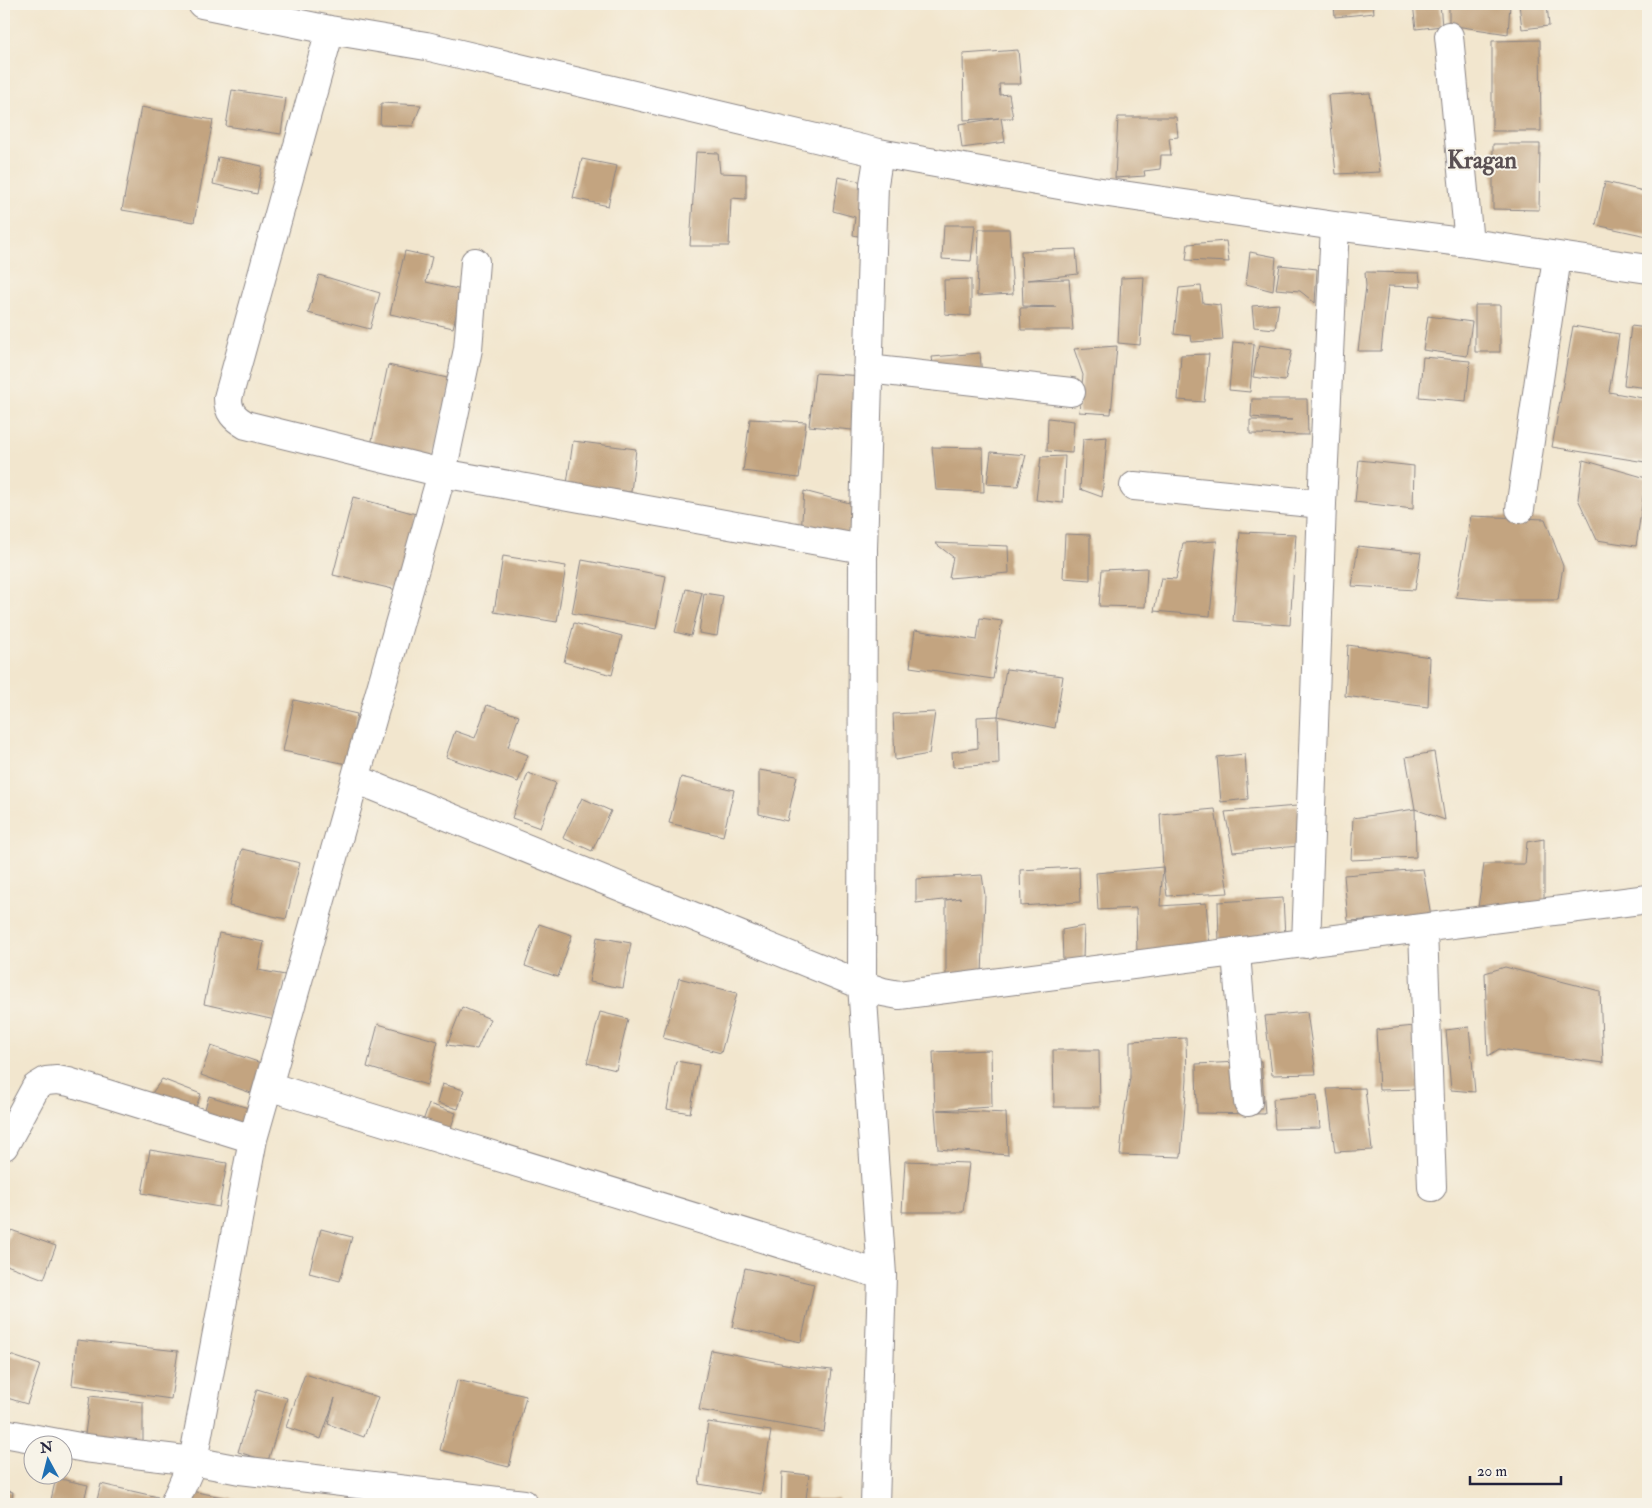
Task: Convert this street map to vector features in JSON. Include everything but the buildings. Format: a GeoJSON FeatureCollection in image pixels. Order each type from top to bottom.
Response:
{"type":"FeatureCollection","features":[{"type":"Feature","properties":{"kind":"street"},"geometry":{"type":"LineString","coordinates":[[202,4],[330,30],[426,46],[879,153],[1088,190],[1648,269]]}},
{"type":"Feature","properties":{"kind":"street"},"geometry":{"type":"LineString","coordinates":[[330,30],[228,398],[228,407],[232,415],[246,425],[442,473],[863,549]]}},
{"type":"Feature","properties":{"kind":"street"},"geometry":{"type":"LineString","coordinates":[[1449,36],[1469,243]]}},
{"type":"Feature","properties":{"kind":"street"},"geometry":{"type":"LineString","coordinates":[[874,1504],[882,1274],[862,985],[863,549],[874,184],[879,153]]}},
{"type":"Feature","properties":{"kind":"street"},"geometry":{"type":"LineString","coordinates":[[1306,944],[1322,504],[1335,226]]}},
{"type":"Feature","properties":{"kind":"street"},"geometry":{"type":"LineString","coordinates":[[1520,508],[1557,257]]}},
{"type":"Feature","properties":{"kind":"street"},"geometry":{"type":"LineString","coordinates":[[174,1504],[193,1461],[253,1139],[442,473],[468,349],[475,262]]}},
{"type":"Feature","properties":{"kind":"street"},"geometry":{"type":"LineString","coordinates":[[868,370],[1071,392]]}},
{"type":"Feature","properties":{"kind":"street"},"geometry":{"type":"LineString","coordinates":[[1134,486],[1322,504]]}},
{"type":"Feature","properties":{"kind":"street"},"geometry":{"type":"LineString","coordinates":[[356,779],[862,985],[883,992],[900,994],[1648,900]]}},
{"type":"Feature","properties":{"kind":"street"},"geometry":{"type":"LineString","coordinates":[[1423,929],[1432,1187]]}},
{"type":"Feature","properties":{"kind":"street"},"geometry":{"type":"LineString","coordinates":[[1236,953],[1248,1102]]}},
{"type":"Feature","properties":{"kind":"street"},"geometry":{"type":"LineString","coordinates":[[4,1146],[36,1087],[46,1082],[57,1080],[253,1139]]}},
{"type":"Feature","properties":{"kind":"street"},"geometry":{"type":"LineString","coordinates":[[268,1086],[882,1274]]}},
{"type":"Feature","properties":{"kind":"street"},"geometry":{"type":"LineString","coordinates":[[4,1433],[85,1448],[193,1461],[240,1470],[524,1504]]}},
{"type":"Feature","properties":{"kind":"district","name":"Kragan"},"geometry":{"type":"Point","coordinates":[1482,160]}}]}
